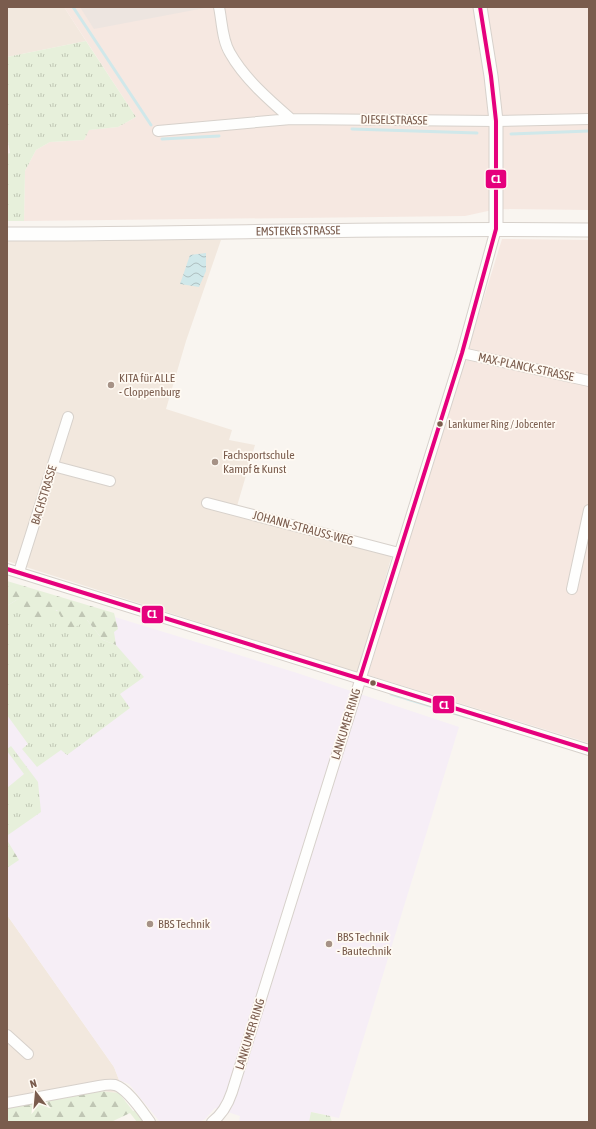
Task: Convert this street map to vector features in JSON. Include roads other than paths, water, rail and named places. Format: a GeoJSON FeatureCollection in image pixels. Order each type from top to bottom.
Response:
{"type":"FeatureCollection","features":[{"type":"Feature","properties":{"kind":"street"},"geometry":{"type":"LineString","coordinates":[[219,7],[229,52],[250,80],[291,119]]}},
{"type":"Feature","properties":{"kind":"street"},"geometry":{"type":"LineString","coordinates":[[480,7],[491,76],[496,121],[496,229]]}},
{"type":"Feature","properties":{"kind":"street","name":"DIESELSTRASSE"},"geometry":{"type":"LineString","coordinates":[[158,131],[291,119],[496,121],[589,119]]}},
{"type":"Feature","properties":{"kind":"street","name":"EMSTEKER STRASSE"},"geometry":{"type":"LineString","coordinates":[[7,234],[496,229],[589,230]]}},
{"type":"Feature","properties":{"kind":"street","name":"LANKUMER RING"},"geometry":{"type":"LineString","coordinates":[[212,1122],[229,1103],[462,353],[496,229]]}},
{"type":"Feature","properties":{"kind":"street","name":"MAX-PLANCK-STRASSE"},"geometry":{"type":"LineString","coordinates":[[462,353],[589,380]]}},
{"type":"Feature","properties":{"kind":"street","name":"BACHSTRASSE"},"geometry":{"type":"LineString","coordinates":[[19,572],[68,417]]}},
{"type":"Feature","properties":{"kind":"street"},"geometry":{"type":"LineString","coordinates":[[53,466],[110,481]]}},
{"type":"Feature","properties":{"kind":"street","name":"JOHANN-STRAUSS-WEG"},"geometry":{"type":"LineString","coordinates":[[207,503],[399,553]]}},
{"type":"Feature","properties":{"kind":"street"},"geometry":{"type":"LineString","coordinates":[[572,589],[589,510]]}},
{"type":"Feature","properties":{"kind":"street"},"geometry":{"type":"LineString","coordinates":[[7,568],[589,750]]}},
{"type":"Feature","properties":{"kind":"street"},"geometry":{"type":"LineString","coordinates":[[7,1035],[28,1054]]}},
{"type":"Feature","properties":{"kind":"street"},"geometry":{"type":"LineString","coordinates":[[7,1103],[110,1085],[120,1087],[127,1092],[150,1122]]}},
{"type":"Feature","properties":{"kind":"water"},"geometry":{"type":"Polygon","coordinates":[[[206,253],[206,271],[199,287],[180,284],[190,255],[206,253]]]}},
{"type":"Feature","properties":{"kind":"waterway"},"geometry":{"type":"LineString","coordinates":[[73,7],[151,125]]}},
{"type":"Feature","properties":{"kind":"waterway"},"geometry":{"type":"LineString","coordinates":[[352,129],[477,133]]}},
{"type":"Feature","properties":{"kind":"waterway"},"geometry":{"type":"LineString","coordinates":[[511,134],[589,131]]}},
{"type":"Feature","properties":{"kind":"waterway"},"geometry":{"type":"LineString","coordinates":[[162,139],[219,136]]}},
{"type":"Feature","properties":{"kind":"waterway"},"geometry":{"type":"LineString","coordinates":[[391,694],[467,717]]}},
{"type":"Feature","properties":{"kind":"place","name":"KITA für ALLE - Cloppenburg"},"geometry":{"type":"Point","coordinates":[111,385]}},
{"type":"Feature","properties":{"kind":"place","name":"Lankumer Ring / Jobcenter"},"geometry":{"type":"Point","coordinates":[440,424]}},
{"type":"Feature","properties":{"kind":"place","name":"Fachsportschule Kampf & Kunst"},"geometry":{"type":"Point","coordinates":[215,462]}},
{"type":"Feature","properties":{"kind":"place","name":"BBS Technik"},"geometry":{"type":"Point","coordinates":[150,924]}},
{"type":"Feature","properties":{"kind":"place","name":"BBS Technik - Bautechnik"},"geometry":{"type":"Point","coordinates":[329,944]}}]}
